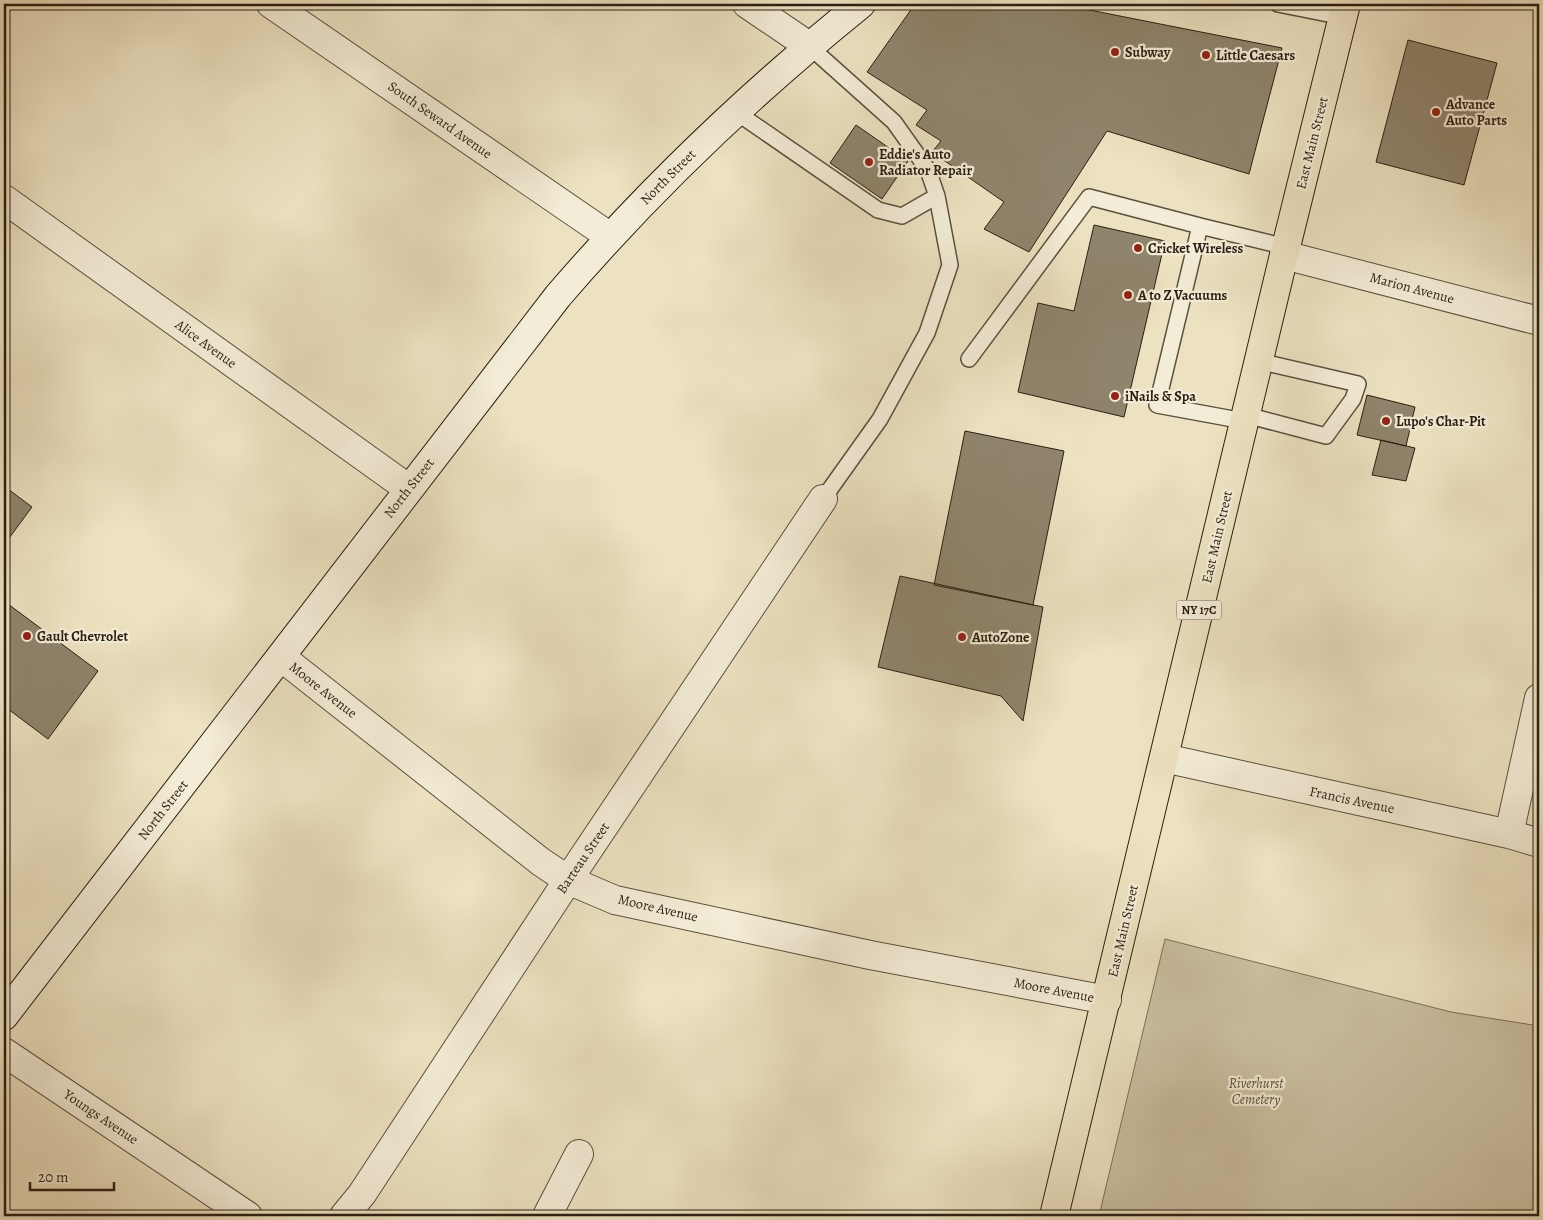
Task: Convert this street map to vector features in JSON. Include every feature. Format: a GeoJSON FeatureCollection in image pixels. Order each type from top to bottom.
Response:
{"type":"FeatureCollection","features":[{"type":"Feature","properties":{"kind":"main road","name":"East Main Street"},"geometry":{"type":"LineString","coordinates":[[1054,1216],[1258,361],[1344,11]]}},
{"type":"Feature","properties":{"kind":"street","name":"South Seward Avenue"},"geometry":{"type":"LineString","coordinates":[[271,4],[609,236]]}},
{"type":"Feature","properties":{"kind":"street"},"geometry":{"type":"LineString","coordinates":[[747,4],[809,46]]}},
{"type":"Feature","properties":{"kind":"street","name":"North Street"},"geometry":{"type":"LineString","coordinates":[[4,1016],[558,296],[609,236],[702,142],[809,46],[861,4]]}},
{"type":"Feature","properties":{"kind":"street","name":"Alice Avenue"},"geometry":{"type":"LineString","coordinates":[[4,199],[409,488]]}},
{"type":"Feature","properties":{"kind":"street","name":"Marion Avenue"},"geometry":{"type":"LineString","coordinates":[[1285,250],[1539,321]]}},
{"type":"Feature","properties":{"kind":"street","name":"Barteau Street"},"geometry":{"type":"LineString","coordinates":[[344,1216],[362,1194],[568,880],[824,499]]}},
{"type":"Feature","properties":{"kind":"street","name":"Moore Avenue"},"geometry":{"type":"LineString","coordinates":[[281,657],[541,862],[568,880],[625,902],[870,955],[1107,1000]]}},
{"type":"Feature","properties":{"kind":"street"},"geometry":{"type":"LineString","coordinates":[[1509,834],[1539,698]]}},
{"type":"Feature","properties":{"kind":"street","name":"Francis Avenue"},"geometry":{"type":"LineString","coordinates":[[1164,758],[1509,834],[1539,843]]}},
{"type":"Feature","properties":{"kind":"street","name":"Youngs Avenue"},"geometry":{"type":"LineString","coordinates":[[4,1052],[248,1216]]}},
{"type":"Feature","properties":{"kind":"street"},"geometry":{"type":"LineString","coordinates":[[547,1216],[578,1154]]}},
{"type":"Feature","properties":{"kind":"lane"},"geometry":{"type":"LineString","coordinates":[[1278,4],[1344,11]]}},
{"type":"Feature","properties":{"kind":"lane"},"geometry":{"type":"LineString","coordinates":[[809,46],[894,122],[928,170],[938,196],[950,265],[927,333],[880,420],[824,499]]}},
{"type":"Feature","properties":{"kind":"lane"},"geometry":{"type":"LineString","coordinates":[[736,112],[878,210],[902,216],[938,196]]}},
{"type":"Feature","properties":{"kind":"lane"},"geometry":{"type":"LineString","coordinates":[[969,359],[1089,197],[1285,250]]}},
{"type":"Feature","properties":{"kind":"lane"},"geometry":{"type":"LineString","coordinates":[[1200,226],[1157,405],[1245,418],[1326,436],[1353,399],[1358,384],[1258,361]]}},
{"type":"Feature","properties":{"kind":"green space","name":"Riverhurst Cemetery"},"geometry":{"type":"Polygon","coordinates":[[[1165,939],[1451,1012],[1539,1026],[1539,1216],[1099,1216],[1165,939]]]}},
{"type":"Feature","properties":{"kind":"building"},"geometry":{"type":"Polygon","coordinates":[[[915,4],[1059,4],[1282,48],[1249,174],[1107,131],[1029,252],[984,229],[1004,202],[932,152],[941,141],[916,125],[927,110],[867,72],[915,4]]]}},
{"type":"Feature","properties":{"kind":"building","name":"Advance Auto Parts"},"geometry":{"type":"Polygon","coordinates":[[[1408,40],[1497,63],[1464,185],[1376,162],[1408,40]]]}},
{"type":"Feature","properties":{"kind":"building","name":"Eddie's Auto Radiator Repair"},"geometry":{"type":"Polygon","coordinates":[[[856,125],[908,161],[882,199],[830,163],[856,125]]]}},
{"type":"Feature","properties":{"kind":"building"},"geometry":{"type":"Polygon","coordinates":[[[1094,225],[1165,241],[1124,417],[1018,392],[1038,303],[1074,311],[1094,225]]]}},
{"type":"Feature","properties":{"kind":"building","name":"Lupo's Char-Pit"},"geometry":{"type":"Polygon","coordinates":[[[1367,395],[1415,407],[1406,446],[1357,435],[1367,395]]]}},
{"type":"Feature","properties":{"kind":"building"},"geometry":{"type":"Polygon","coordinates":[[[965,431],[1064,451],[1033,605],[934,585],[965,431]]]}},
{"type":"Feature","properties":{"kind":"building"},"geometry":{"type":"Polygon","coordinates":[[[1381,440],[1415,448],[1406,481],[1372,475],[1381,440]]]}},
{"type":"Feature","properties":{"kind":"building"},"geometry":{"type":"Polygon","coordinates":[[[4,486],[32,507],[4,545],[4,486]]]}},
{"type":"Feature","properties":{"kind":"building","name":"AutoZone"},"geometry":{"type":"Polygon","coordinates":[[[900,576],[1043,607],[1023,721],[1001,696],[878,667],[900,576]]]}},
{"type":"Feature","properties":{"kind":"building","name":"Gault Chevrolet"},"geometry":{"type":"Polygon","coordinates":[[[4,601],[98,671],[48,739],[4,706],[4,601]]]}},
{"type":"Feature","properties":{"kind":"place","name":"Subway"},"geometry":{"type":"Point","coordinates":[1115,52]}},
{"type":"Feature","properties":{"kind":"place","name":"Little Caesars"},"geometry":{"type":"Point","coordinates":[1206,55]}},
{"type":"Feature","properties":{"kind":"place","name":"Advance Auto Parts"},"geometry":{"type":"Point","coordinates":[1436,112]}},
{"type":"Feature","properties":{"kind":"place","name":"Eddie's Auto Radiator Repair"},"geometry":{"type":"Point","coordinates":[869,162]}},
{"type":"Feature","properties":{"kind":"place","name":"Cricket Wireless"},"geometry":{"type":"Point","coordinates":[1138,248]}},
{"type":"Feature","properties":{"kind":"place","name":"A to Z Vacuums"},"geometry":{"type":"Point","coordinates":[1128,295]}},
{"type":"Feature","properties":{"kind":"place","name":"iNails & Spa"},"geometry":{"type":"Point","coordinates":[1115,396]}},
{"type":"Feature","properties":{"kind":"place","name":"Lupo's Char-Pit"},"geometry":{"type":"Point","coordinates":[1386,421]}},
{"type":"Feature","properties":{"kind":"place","name":"Gault Chevrolet"},"geometry":{"type":"Point","coordinates":[27,636]}},
{"type":"Feature","properties":{"kind":"place","name":"AutoZone"},"geometry":{"type":"Point","coordinates":[962,637]}}]}
